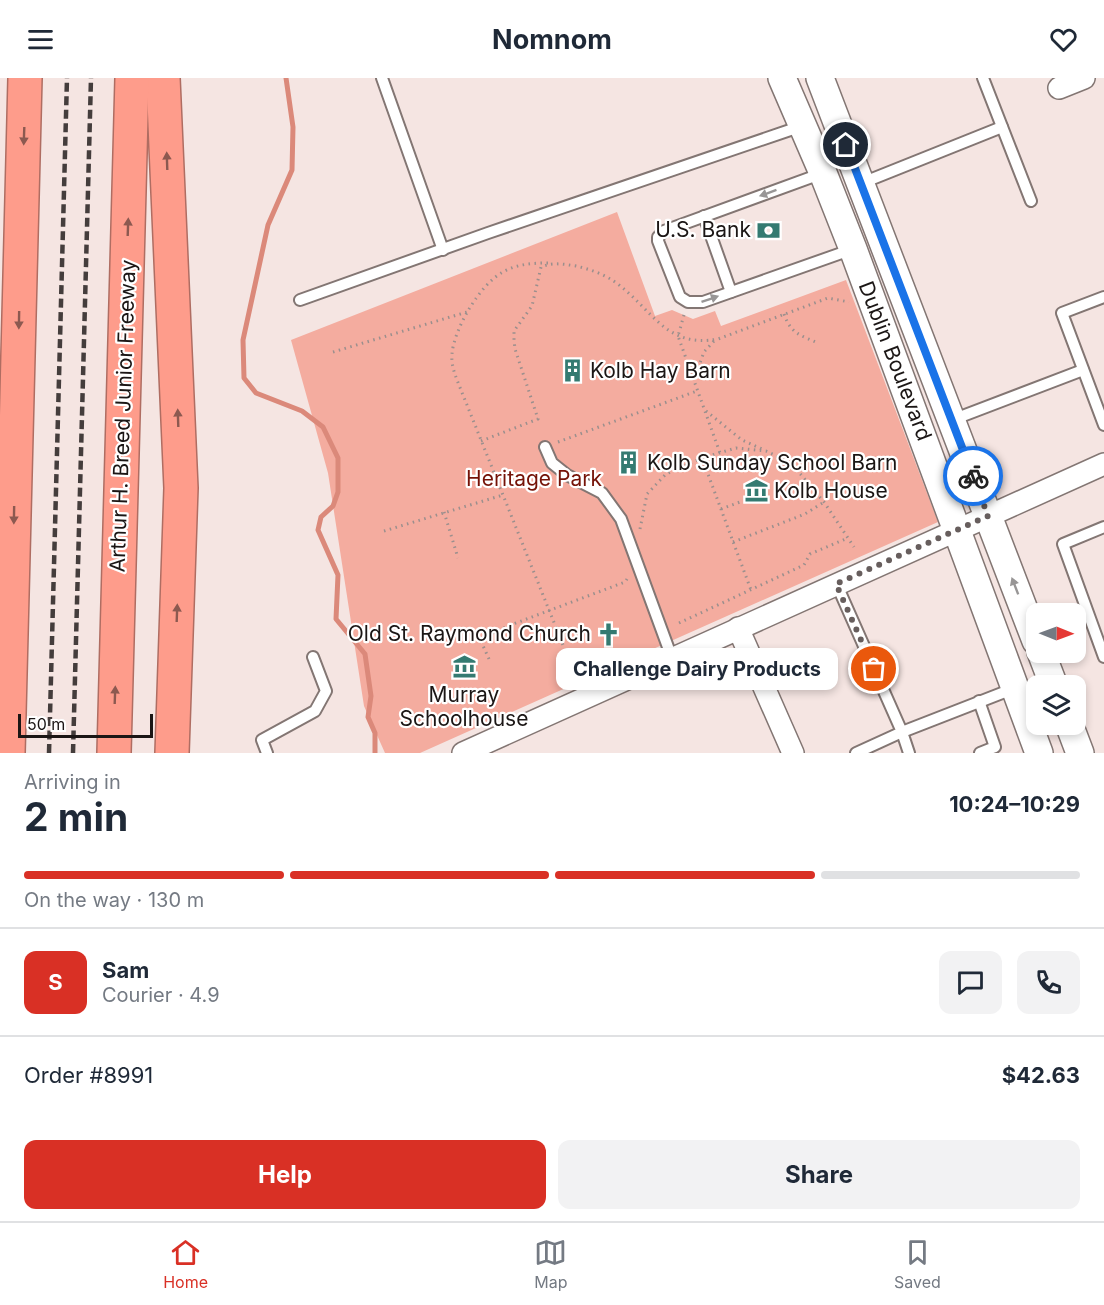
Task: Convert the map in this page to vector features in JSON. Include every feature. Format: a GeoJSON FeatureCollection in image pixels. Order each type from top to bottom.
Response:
{"type":"FeatureCollection","features":[{"type":"Feature","properties":{"kind":"highway"},"geometry":{"type":"LineString","coordinates":[[8,753],[26,78]]}},
{"type":"Feature","properties":{"kind":"highway","name":"Arthur H. Breed Junior Freeway"},"geometry":{"type":"LineString","coordinates":[[114,753],[132,78]]}},
{"type":"Feature","properties":{"kind":"highway"},"geometry":{"type":"LineString","coordinates":[[163,78],[181,488],[172,753]]}},
{"type":"Feature","properties":{"kind":"highway"},"geometry":{"type":"LineString","coordinates":[[0,291],[21,220]]}},
{"type":"Feature","properties":{"kind":"highway"},"geometry":{"type":"LineString","coordinates":[[175,672],[185,753]]}},
{"type":"Feature","properties":{"kind":"street","name":"Dublin Boulevard"},"geometry":{"type":"LineString","coordinates":[[782,78],[853,249],[1039,753]]}},
{"type":"Feature","properties":{"kind":"street","name":"Dublin Boulevard"},"geometry":{"type":"LineString","coordinates":[[820,78],[1026,615]]}},
{"type":"Feature","properties":{"kind":"street"},"geometry":{"type":"LineString","coordinates":[[1059,88],[1084,78]]}},
{"type":"Feature","properties":{"kind":"street"},"geometry":{"type":"LineString","coordinates":[[823,173],[839,172],[860,221],[879,228]]}},
{"type":"Feature","properties":{"kind":"street"},"geometry":{"type":"LineString","coordinates":[[463,753],[1104,464]]}},
{"type":"Feature","properties":{"kind":"street"},"geometry":{"type":"LineString","coordinates":[[738,628],[793,753]]}},
{"type":"Feature","properties":{"kind":"street"},"geometry":{"type":"LineString","coordinates":[[1073,735],[1080,753]]}},
{"type":"Feature","properties":{"kind":"lane"},"geometry":{"type":"LineString","coordinates":[[382,78],[443,250]]}},
{"type":"Feature","properties":{"kind":"lane"},"geometry":{"type":"LineString","coordinates":[[982,78],[1030,201]]}},
{"type":"Feature","properties":{"kind":"lane"},"geometry":{"type":"LineString","coordinates":[[300,300],[488,233],[803,126]]}},
{"type":"Feature","properties":{"kind":"lane"},"geometry":{"type":"LineString","coordinates":[[861,183],[1002,128]]}},
{"type":"Feature","properties":{"kind":"lane"},"geometry":{"type":"LineString","coordinates":[[823,173],[664,231],[658,237],[680,297],[688,302],[703,302],[853,249]]}},
{"type":"Feature","properties":{"kind":"lane"},"geometry":{"type":"LineString","coordinates":[[704,216],[732,292]]}},
{"type":"Feature","properties":{"kind":"lane"},"geometry":{"type":"LineString","coordinates":[[1104,297],[1062,313],[1083,370],[1099,396],[1104,425]]}},
{"type":"Feature","properties":{"kind":"lane"},"geometry":{"type":"LineString","coordinates":[[952,420],[1083,370]]}},
{"type":"Feature","properties":{"kind":"lane"},"geometry":{"type":"LineString","coordinates":[[545,447],[552,464],[567,475],[602,493],[621,519],[672,658]]}},
{"type":"Feature","properties":{"kind":"lane"},"geometry":{"type":"LineString","coordinates":[[1104,527],[1063,544],[1104,657]]}},
{"type":"Feature","properties":{"kind":"lane"},"geometry":{"type":"LineString","coordinates":[[836,584],[902,732],[909,753]]}},
{"type":"Feature","properties":{"kind":"lane"},"geometry":{"type":"LineString","coordinates":[[267,753],[262,740],[315,711],[326,691],[314,657]]}},
{"type":"Feature","properties":{"kind":"lane"},"geometry":{"type":"LineString","coordinates":[[856,753],[902,732],[1016,688]]}},
{"type":"Feature","properties":{"kind":"lane"},"geometry":{"type":"LineString","coordinates":[[979,701],[996,747],[980,753]]}},
{"type":"Feature","properties":{"kind":"path"},"geometry":{"type":"LineString","coordinates":[[577,680],[453,370],[451,356],[454,339],[468,311],[492,279],[501,272],[534,263],[560,263],[590,270],[614,281],[655,321],[678,336],[704,341],[718,339]]}},
{"type":"Feature","properties":{"kind":"path"},"geometry":{"type":"LineString","coordinates":[[481,441],[538,420],[515,349],[514,332],[532,306],[537,291],[540,267],[560,263]]}},
{"type":"Feature","properties":{"kind":"path"},"geometry":{"type":"LineString","coordinates":[[694,381],[704,352],[711,343],[718,339],[828,298],[850,302]]}},
{"type":"Feature","properties":{"kind":"path"},"geometry":{"type":"LineString","coordinates":[[688,302],[678,336],[720,453]]}},
{"type":"Feature","properties":{"kind":"path"},"geometry":{"type":"LineString","coordinates":[[333,352],[468,311]]}},
{"type":"Feature","properties":{"kind":"path"},"geometry":{"type":"LineString","coordinates":[[784,314],[787,324],[793,331],[818,343]]}},
{"type":"Feature","properties":{"kind":"path"},"geometry":{"type":"LineString","coordinates":[[545,447],[697,391]]}},
{"type":"Feature","properties":{"kind":"path"},"geometry":{"type":"LineString","coordinates":[[704,410],[742,440],[783,459],[797,470],[824,502],[854,547]]}},
{"type":"Feature","properties":{"kind":"path"},"geometry":{"type":"LineString","coordinates":[[489,659],[480,639],[625,582],[635,558],[647,494],[666,474],[702,458],[736,448],[766,451]]}},
{"type":"Feature","properties":{"kind":"path"},"geometry":{"type":"LineString","coordinates":[[702,458],[751,590]]}},
{"type":"Feature","properties":{"kind":"path"},"geometry":{"type":"LineString","coordinates":[[384,531],[503,495]]}},
{"type":"Feature","properties":{"kind":"path"},"geometry":{"type":"LineString","coordinates":[[721,509],[740,502]]}},
{"type":"Feature","properties":{"kind":"path"},"geometry":{"type":"LineString","coordinates":[[733,542],[805,514],[824,502]]}},
{"type":"Feature","properties":{"kind":"path"},"geometry":{"type":"LineString","coordinates":[[444,512],[458,558]]}},
{"type":"Feature","properties":{"kind":"path"},"geometry":{"type":"LineString","coordinates":[[679,623],[804,564],[810,554],[848,538]]}},
{"type":"Feature","properties":{"kind":"green space","name":"Heritage Park"},"geometry":{"type":"Polygon","coordinates":[[[617,212],[655,316],[672,310],[693,319],[715,311],[721,326],[846,280],[938,522],[420,753],[385,753],[364,706],[328,473],[291,340],[617,212]]]}},
{"type":"Feature","properties":{"kind":"waterway"},"geometry":{"type":"LineString","coordinates":[[286,78],[293,127],[292,170],[268,225],[243,340],[244,378],[256,393],[302,411],[323,427],[338,458],[338,492],[333,506],[321,517],[318,530],[338,575],[336,619],[365,654],[371,696],[368,717],[375,733],[375,753]]}},
{"type":"Feature","properties":{"kind":"railway"},"geometry":{"type":"LineString","coordinates":[[49,753],[67,78]]}},
{"type":"Feature","properties":{"kind":"railway"},"geometry":{"type":"LineString","coordinates":[[73,753],[91,78]]}},
{"type":"Feature","properties":{"kind":"way so far"},"geometry":{"type":"LineString","coordinates":[[874,669],[836,584],[988,516],[973,476]]}},
{"type":"Feature","properties":{"kind":"place","name":"U.S. Bank"},"geometry":{"type":"Point","coordinates":[769,230]}},
{"type":"Feature","properties":{"kind":"place","name":"Kolb Hay Barn"},"geometry":{"type":"Point","coordinates":[572,371]}},
{"type":"Feature","properties":{"kind":"place","name":"Kolb Sunday School Barn"},"geometry":{"type":"Point","coordinates":[629,463]}},
{"type":"Feature","properties":{"kind":"place","name":"Kolb House"},"geometry":{"type":"Point","coordinates":[756,491]}},
{"type":"Feature","properties":{"kind":"place","name":"Old St. Raymond Church"},"geometry":{"type":"Point","coordinates":[609,634]}},
{"type":"Feature","properties":{"kind":"place","name":"Murray Schoolhouse"},"geometry":{"type":"Point","coordinates":[464,667]}},
{"type":"Feature","properties":{"kind":"place","name":"Challenge Dairy Products"},"geometry":{"type":"Point","coordinates":[874,669]}},
{"type":"Feature","properties":{"kind":"route"},"geometry":{"type":"LineString","coordinates":[[846,145],[973,476]]}}]}
